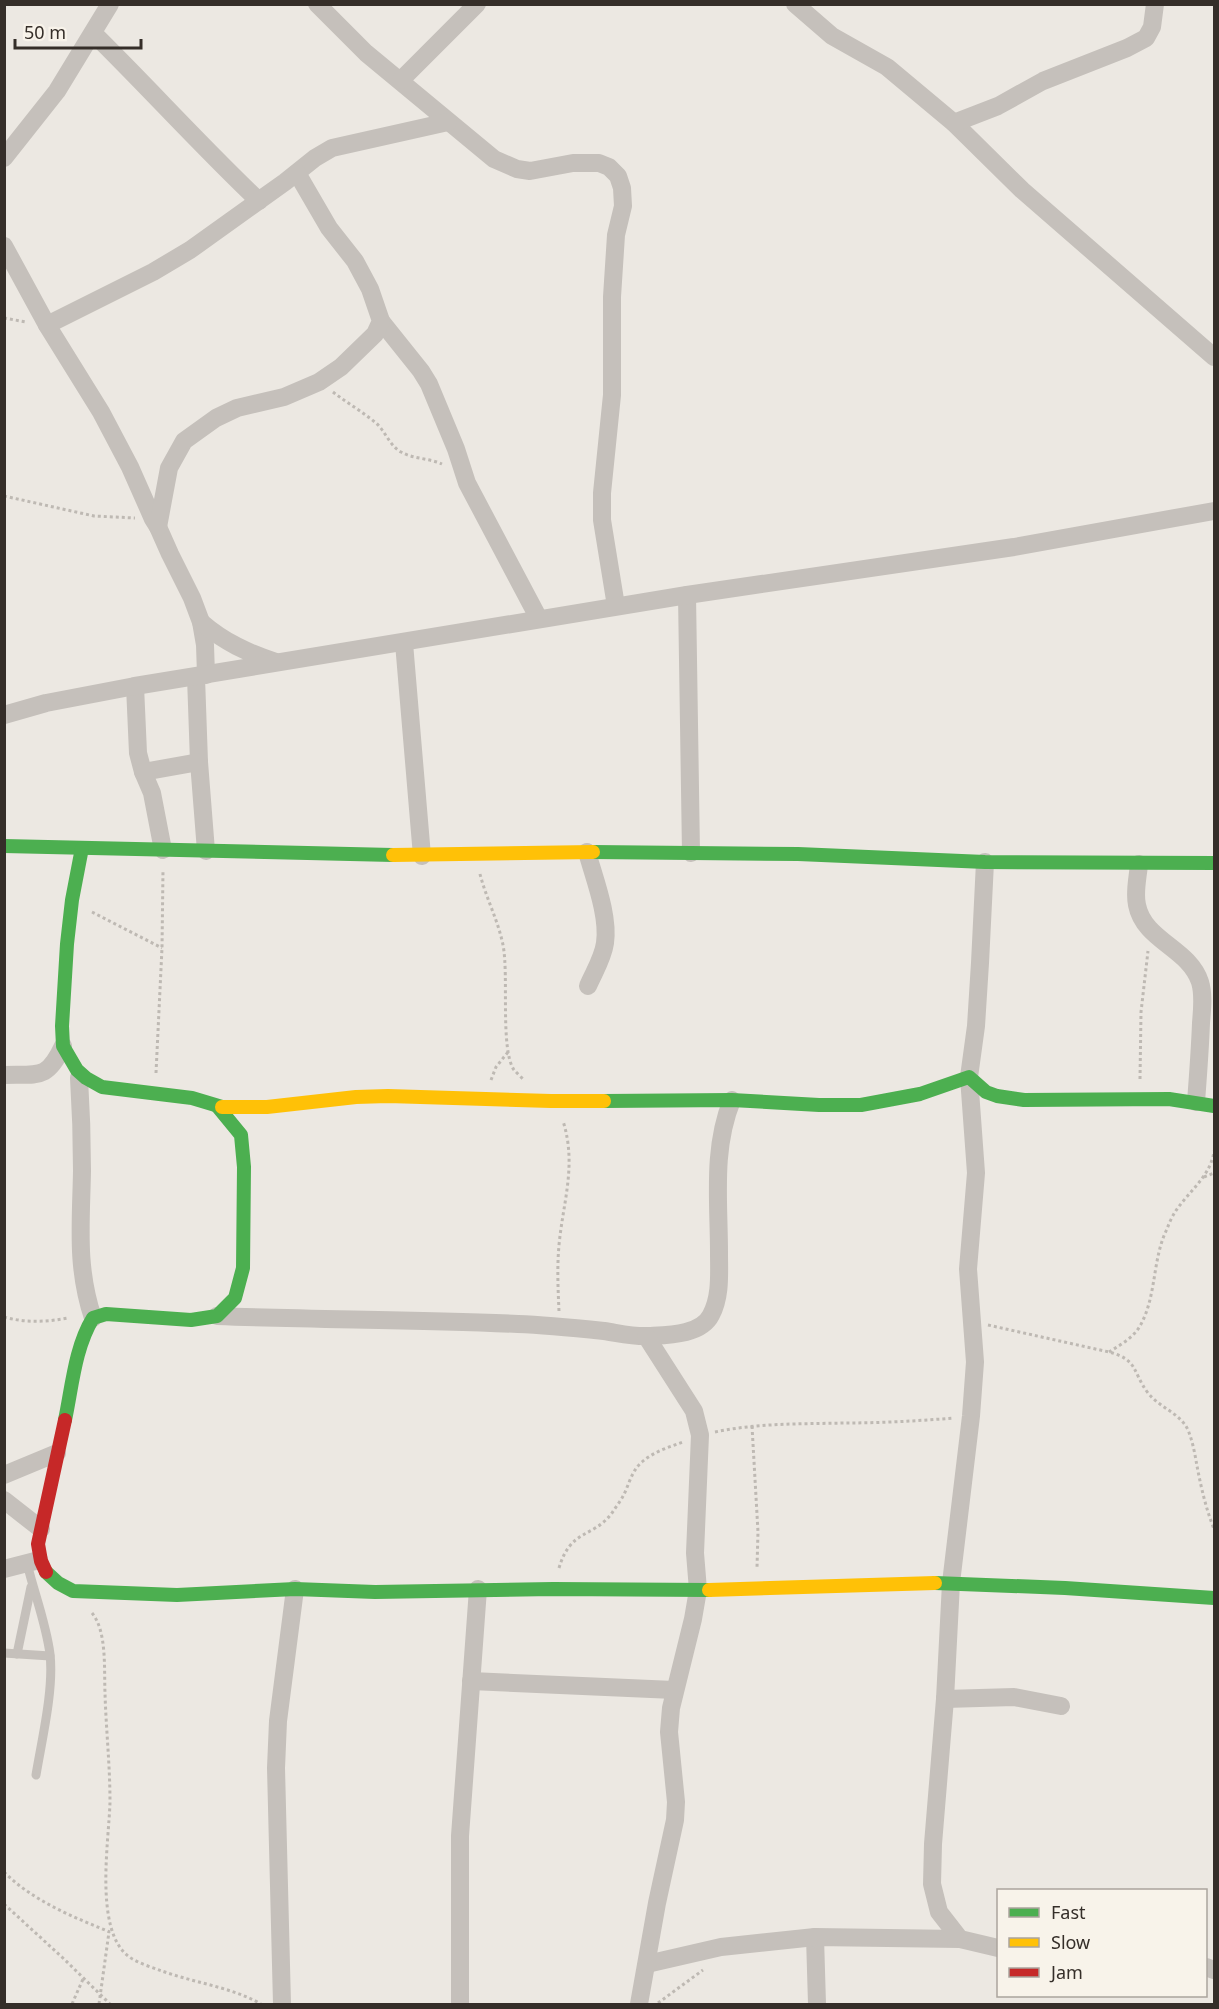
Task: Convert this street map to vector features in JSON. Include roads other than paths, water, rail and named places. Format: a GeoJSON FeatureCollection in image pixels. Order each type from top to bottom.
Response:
{"type":"FeatureCollection","features":[{"type":"Feature","properties":{"kind":"street"},"geometry":{"type":"LineString","coordinates":[[4,158],[57,91],[110,4]]}},
{"type":"Feature","properties":{"kind":"street"},"geometry":{"type":"LineString","coordinates":[[317,4],[366,53],[494,159],[517,169],[530,171],[573,163],[599,163],[609,167],[618,176],[623,206],[616,235],[612,297],[612,394],[602,502],[602,520],[616,606]]}},
{"type":"Feature","properties":{"kind":"street"},"geometry":{"type":"LineString","coordinates":[[401,80],[477,4]]}},
{"type":"Feature","properties":{"kind":"street"},"geometry":{"type":"LineString","coordinates":[[795,4],[832,36],[887,67],[954,123],[1023,190],[1215,357]]}},
{"type":"Feature","properties":{"kind":"street"},"geometry":{"type":"LineString","coordinates":[[954,123],[998,106],[1043,81],[1127,48],[1146,38],[1152,27],[1155,4]]}},
{"type":"Feature","properties":{"kind":"street"},"geometry":{"type":"LineString","coordinates":[[93,33],[148,87],[209,153],[259,201]]}},
{"type":"Feature","properties":{"kind":"street"},"geometry":{"type":"LineString","coordinates":[[47,326],[153,272],[190,250],[332,148],[448,122]]}},
{"type":"Feature","properties":{"kind":"street"},"geometry":{"type":"LineString","coordinates":[[297,173],[329,228],[355,261],[370,290],[381,321],[422,370],[456,449],[467,483],[539,619]]}},
{"type":"Feature","properties":{"kind":"street"},"geometry":{"type":"LineString","coordinates":[[4,246],[47,326],[101,412],[130,467],[192,598],[201,622],[205,645],[201,676],[199,762],[206,851]]}},
{"type":"Feature","properties":{"kind":"street"},"geometry":{"type":"LineString","coordinates":[[156,523],[169,468],[184,441],[216,418],[237,408],[284,397],[319,382],[341,367],[375,334],[381,321]]}},
{"type":"Feature","properties":{"kind":"street"},"geometry":{"type":"LineString","coordinates":[[4,715],[135,686],[616,606],[1014,547],[1215,511]]}},
{"type":"Feature","properties":{"kind":"street"},"geometry":{"type":"LineString","coordinates":[[687,595],[691,853]]}},
{"type":"Feature","properties":{"kind":"street"},"geometry":{"type":"LineString","coordinates":[[201,622],[217,636],[234,646],[278,663]]}},
{"type":"Feature","properties":{"kind":"street"},"geometry":{"type":"LineString","coordinates":[[404,643],[422,856]]}},
{"type":"Feature","properties":{"kind":"street"},"geometry":{"type":"LineString","coordinates":[[135,686],[138,753],[142,772],[152,793],[163,850]]}},
{"type":"Feature","properties":{"kind":"street"},"geometry":{"type":"LineString","coordinates":[[142,772],[199,762]]}},
{"type":"Feature","properties":{"kind":"street"},"geometry":{"type":"LineString","coordinates":[[4,846],[422,856],[587,852],[798,854],[1139,864],[1215,863]]}},
{"type":"Feature","properties":{"kind":"street"},"geometry":{"type":"LineString","coordinates":[[33,1562],[79,1355],[92,1315],[83,1281],[81,1254],[83,1078],[63,1046],[62,1026],[63,988],[72,900],[82,848]]}},
{"type":"Feature","properties":{"kind":"street"},"geometry":{"type":"LineString","coordinates":[[587,852],[604,922],[605,942],[602,957],[588,986]]}},
{"type":"Feature","properties":{"kind":"street"},"geometry":{"type":"LineString","coordinates":[[960,1939],[939,1912],[932,1884],[951,1583],[971,1416],[975,1362],[968,1269],[976,1173],[969,1077],[979,984],[984,861]]}},
{"type":"Feature","properties":{"kind":"street"},"geometry":{"type":"LineString","coordinates":[[1139,864],[1136,904],[1141,919],[1150,930],[1182,955],[1200,982],[1202,1000],[1196,1102]]}},
{"type":"Feature","properties":{"kind":"street"},"geometry":{"type":"LineString","coordinates":[[43,1073],[51,1068],[63,1046]]}},
{"type":"Feature","properties":{"kind":"street"},"geometry":{"type":"LineString","coordinates":[[4,1075],[43,1073],[83,1078],[102,1087],[192,1098],[219,1107],[267,1107],[356,1097],[551,1101],[732,1100],[861,1105],[920,1094],[969,1077]]}},
{"type":"Feature","properties":{"kind":"street"},"geometry":{"type":"LineString","coordinates":[[969,1077],[986,1092],[1024,1100],[1141,1099],[1196,1102],[1215,1106]]}},
{"type":"Feature","properties":{"kind":"street"},"geometry":{"type":"LineString","coordinates":[[92,1315],[191,1320],[217,1316],[518,1324],[646,1336],[679,1333],[698,1328],[709,1319],[717,1303],[720,1138],[732,1100]]}},
{"type":"Feature","properties":{"kind":"street"},"geometry":{"type":"LineString","coordinates":[[219,1107],[241,1135]]}},
{"type":"Feature","properties":{"kind":"street"},"geometry":{"type":"LineString","coordinates":[[217,1316],[235,1298],[243,1268],[244,1167],[241,1135],[247,1122],[267,1107]]}},
{"type":"Feature","properties":{"kind":"street"},"geometry":{"type":"LineString","coordinates":[[639,2004],[675,1820],[676,1803],[669,1732],[674,1690],[688,1641],[698,1590],[695,1542],[700,1435],[694,1411],[646,1336]]}},
{"type":"Feature","properties":{"kind":"street"},"geometry":{"type":"LineString","coordinates":[[4,1475],[57,1453]]}},
{"type":"Feature","properties":{"kind":"street"},"geometry":{"type":"LineString","coordinates":[[4,1500],[41,1529]]}},
{"type":"Feature","properties":{"kind":"street"},"geometry":{"type":"LineString","coordinates":[[33,1562],[59,1586],[73,1591],[177,1594],[295,1589],[375,1592],[553,1588],[698,1590],[951,1583],[1215,1598]]}},
{"type":"Feature","properties":{"kind":"street"},"geometry":{"type":"LineString","coordinates":[[4,1569],[33,1562]]}},
{"type":"Feature","properties":{"kind":"street"},"geometry":{"type":"LineString","coordinates":[[282,2004],[276,1768],[278,1721],[295,1589]]}},
{"type":"Feature","properties":{"kind":"street"},"geometry":{"type":"LineString","coordinates":[[460,2004],[460,1836],[478,1590]]}},
{"type":"Feature","properties":{"kind":"street"},"geometry":{"type":"LineString","coordinates":[[471,1681],[674,1690]]}},
{"type":"Feature","properties":{"kind":"street"},"geometry":{"type":"LineString","coordinates":[[945,1699],[1014,1697],[1061,1706]]}},
{"type":"Feature","properties":{"kind":"street"},"geometry":{"type":"LineString","coordinates":[[647,1964],[721,1947],[815,1937],[960,1939],[997,1948]]}},
{"type":"Feature","properties":{"kind":"street"},"geometry":{"type":"LineString","coordinates":[[815,1937],[817,2004]]}},
{"type":"Feature","properties":{"kind":"lane"},"geometry":{"type":"LineString","coordinates":[[16,1654],[32,1584],[33,1562]]}},
{"type":"Feature","properties":{"kind":"lane"},"geometry":{"type":"LineString","coordinates":[[32,1584],[50,1656],[49,1689],[36,1774]]}},
{"type":"Feature","properties":{"kind":"lane"},"geometry":{"type":"LineString","coordinates":[[4,1653],[50,1656]]}}]}
